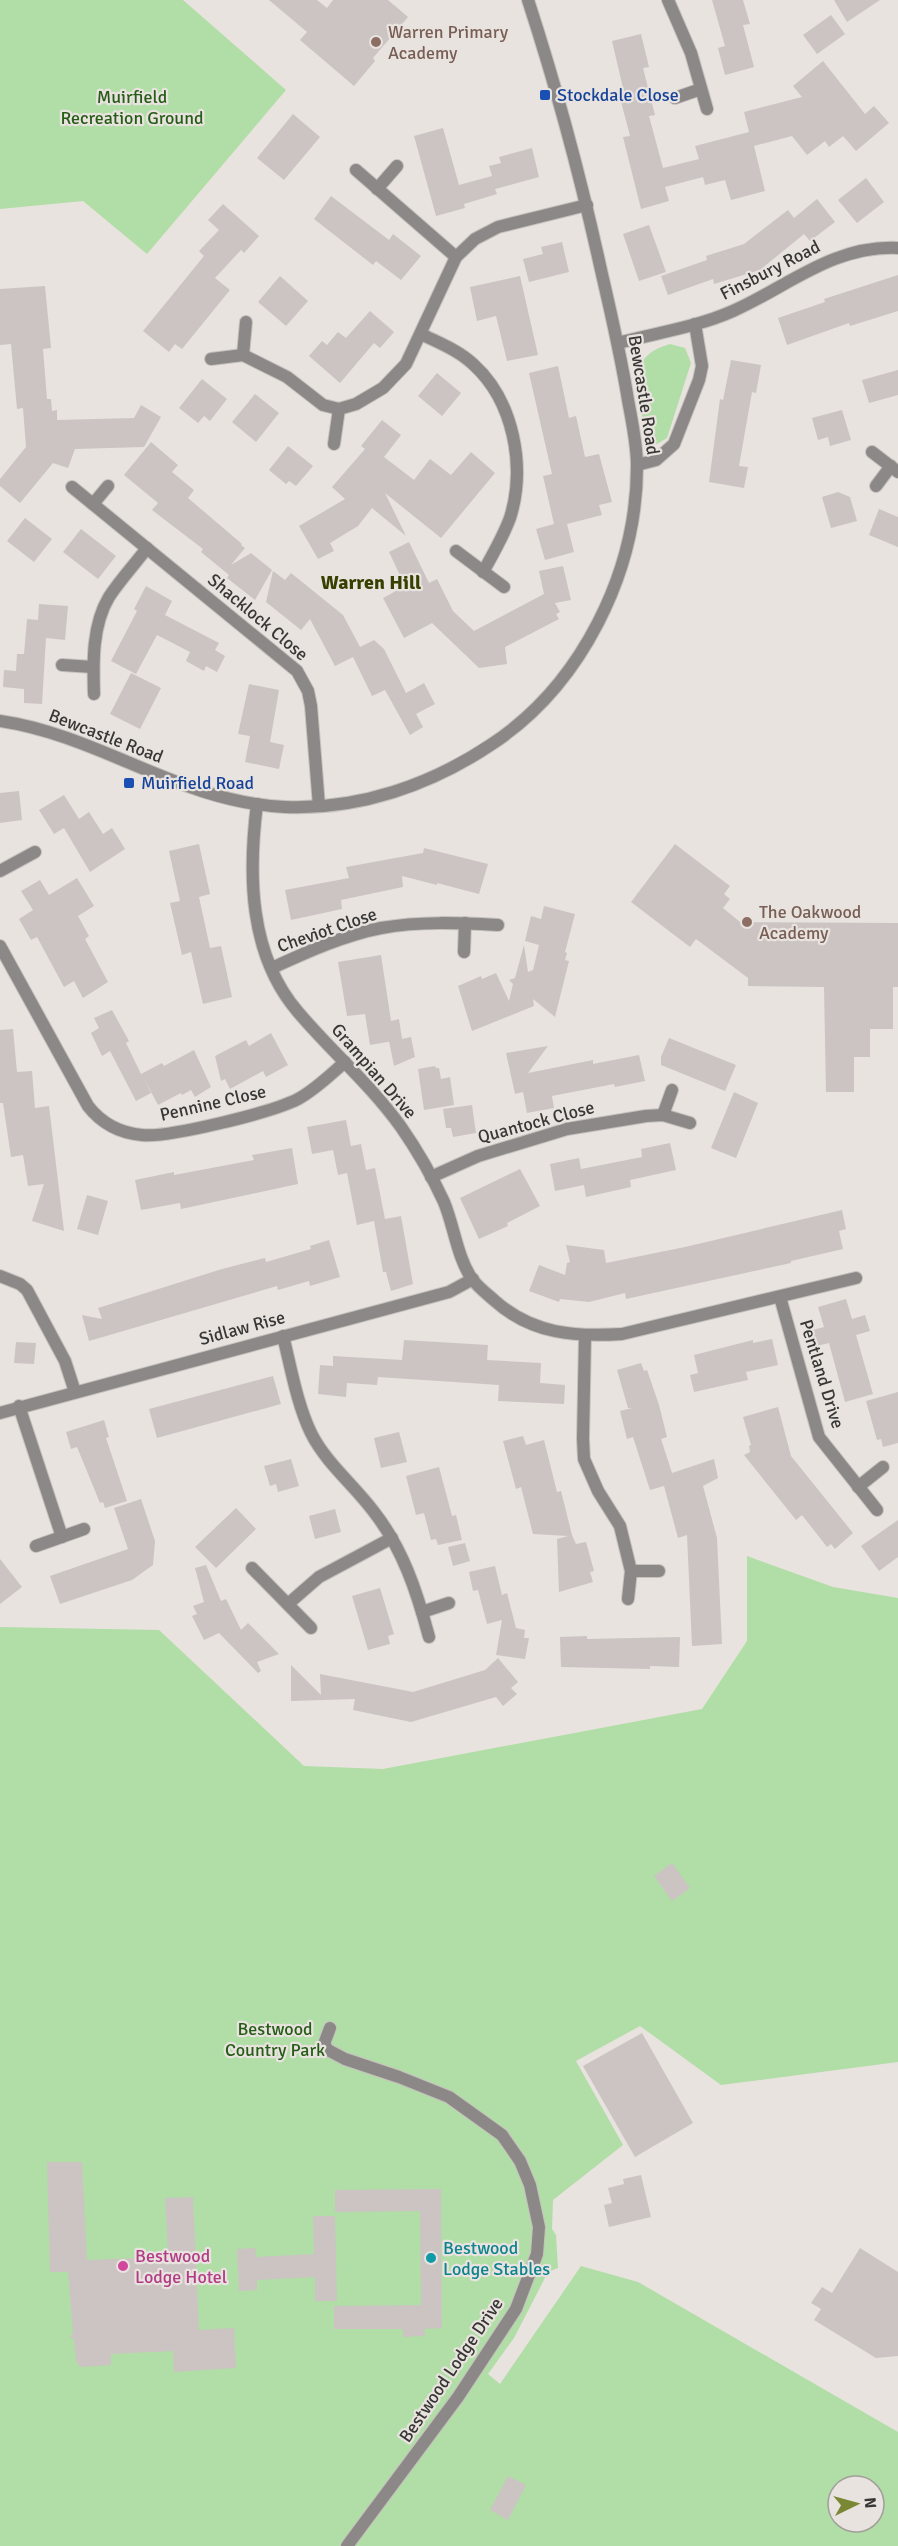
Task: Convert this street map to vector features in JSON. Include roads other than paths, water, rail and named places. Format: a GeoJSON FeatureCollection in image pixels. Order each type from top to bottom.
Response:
{"type":"FeatureCollection","features":[{"type":"Feature","properties":{"kind":"street","name":"Bewcastle Road"},"geometry":{"type":"LineString","coordinates":[[0,721],[54,732],[191,789],[257,804],[288,807],[319,806],[392,793],[433,778],[482,750],[529,716],[570,668],[599,621],[612,590],[629,537],[635,508],[636,443],[618,343],[587,205],[554,80],[528,0]]}},
{"type":"Feature","properties":{"kind":"street"},"geometry":{"type":"LineString","coordinates":[[668,0],[690,53],[707,109]]}},
{"type":"Feature","properties":{"kind":"street"},"geometry":{"type":"LineString","coordinates":[[675,98],[701,89]]}},
{"type":"Feature","properties":{"kind":"street"},"geometry":{"type":"LineString","coordinates":[[377,189],[397,166]]}},
{"type":"Feature","properties":{"kind":"street"},"geometry":{"type":"LineString","coordinates":[[356,170],[456,257]]}},
{"type":"Feature","properties":{"kind":"street"},"geometry":{"type":"LineString","coordinates":[[211,359],[243,355],[287,377],[323,405],[339,409],[356,404],[383,388],[406,364],[456,257],[476,239],[498,227],[587,205]]}},
{"type":"Feature","properties":{"kind":"street","name":"Finsbury Road"},"geometry":{"type":"LineString","coordinates":[[618,343],[695,324],[733,311],[831,259],[879,247],[898,248]]}},
{"type":"Feature","properties":{"kind":"street"},"geometry":{"type":"LineString","coordinates":[[243,355],[246,321]]}},
{"type":"Feature","properties":{"kind":"street"},"geometry":{"type":"LineString","coordinates":[[637,465],[656,460],[674,444],[699,380],[702,366],[695,324]]}},
{"type":"Feature","properties":{"kind":"street"},"geometry":{"type":"LineString","coordinates":[[421,334],[456,351],[474,364],[499,399],[511,430],[516,463],[514,503],[502,536],[483,572]]}},
{"type":"Feature","properties":{"kind":"street"},"geometry":{"type":"LineString","coordinates":[[334,444],[339,409]]}},
{"type":"Feature","properties":{"kind":"street"},"geometry":{"type":"LineString","coordinates":[[872,452],[895,469],[876,486]]}},
{"type":"Feature","properties":{"kind":"street"},"geometry":{"type":"LineString","coordinates":[[93,504],[108,486]]}},
{"type":"Feature","properties":{"kind":"street","name":"Shacklock Close"},"geometry":{"type":"LineString","coordinates":[[72,487],[297,671],[308,691],[311,706],[319,806]]}},
{"type":"Feature","properties":{"kind":"street"},"geometry":{"type":"LineString","coordinates":[[94,694],[93,667],[98,629],[109,597],[147,548]]}},
{"type":"Feature","properties":{"kind":"street"},"geometry":{"type":"LineString","coordinates":[[456,551],[504,587]]}},
{"type":"Feature","properties":{"kind":"street"},"geometry":{"type":"LineString","coordinates":[[62,665],[93,667]]}},
{"type":"Feature","properties":{"kind":"street","name":"Grampian Drive"},"geometry":{"type":"LineString","coordinates":[[257,804],[252,850],[253,895],[256,919],[272,968],[297,1010],[401,1128],[444,1202],[465,1265],[473,1279],[500,1306],[532,1325],[551,1332],[585,1336],[622,1334],[856,1278]]}},
{"type":"Feature","properties":{"kind":"street"},"geometry":{"type":"LineString","coordinates":[[0,871],[35,852]]}},
{"type":"Feature","properties":{"kind":"street"},"geometry":{"type":"LineString","coordinates":[[464,952],[465,923]]}},
{"type":"Feature","properties":{"kind":"street","name":"Cheviot Close"},"geometry":{"type":"LineString","coordinates":[[272,968],[321,947],[379,928],[404,924],[498,925]]}},
{"type":"Feature","properties":{"kind":"street","name":"Pennine Close"},"geometry":{"type":"LineString","coordinates":[[0,946],[88,1106],[106,1124],[116,1129],[153,1136],[265,1112],[299,1098],[345,1062]]}},
{"type":"Feature","properties":{"kind":"street"},"geometry":{"type":"LineString","coordinates":[[663,1115],[672,1090]]}},
{"type":"Feature","properties":{"kind":"street","name":"Quantock Close"},"geometry":{"type":"LineString","coordinates":[[431,1177],[478,1156],[567,1129],[663,1115],[690,1123]]}},
{"type":"Feature","properties":{"kind":"street"},"geometry":{"type":"LineString","coordinates":[[0,1276],[20,1284],[27,1290],[65,1361],[75,1392]]}},
{"type":"Feature","properties":{"kind":"street","name":"Sidlaw Rise"},"geometry":{"type":"LineString","coordinates":[[0,1413],[19,1406],[450,1292],[473,1279]]}},
{"type":"Feature","properties":{"kind":"street","name":"Pentland Drive"},"geometry":{"type":"LineString","coordinates":[[780,1297],[819,1437],[877,1510]]}},
{"type":"Feature","properties":{"kind":"street"},"geometry":{"type":"LineString","coordinates":[[283,1336],[311,1432],[320,1447],[358,1491],[392,1538],[411,1578],[429,1637]]}},
{"type":"Feature","properties":{"kind":"street"},"geometry":{"type":"LineString","coordinates":[[585,1336],[584,1459],[598,1491],[620,1526],[631,1571],[628,1599]]}},
{"type":"Feature","properties":{"kind":"street"},"geometry":{"type":"LineString","coordinates":[[19,1406],[62,1537]]}},
{"type":"Feature","properties":{"kind":"street"},"geometry":{"type":"LineString","coordinates":[[858,1487],[883,1467]]}},
{"type":"Feature","properties":{"kind":"street"},"geometry":{"type":"LineString","coordinates":[[36,1546],[84,1529]]}},
{"type":"Feature","properties":{"kind":"street"},"geometry":{"type":"LineString","coordinates":[[288,1604],[319,1577],[392,1538]]}},
{"type":"Feature","properties":{"kind":"street"},"geometry":{"type":"LineString","coordinates":[[252,1568],[311,1628]]}},
{"type":"Feature","properties":{"kind":"street"},"geometry":{"type":"LineString","coordinates":[[631,1571],[659,1571]]}},
{"type":"Feature","properties":{"kind":"street"},"geometry":{"type":"LineString","coordinates":[[422,1612],[449,1603]]}},
{"type":"Feature","properties":{"kind":"street","name":"Bestwood Lodge Drive"},"geometry":{"type":"LineString","coordinates":[[330,2028],[324,2044],[328,2050],[345,2059],[449,2097],[502,2135],[520,2161],[530,2186],[539,2227],[537,2254],[510,2318],[458,2397],[347,2546]]}},
{"type":"Feature","properties":{"kind":"place","name":"Warren Primary Academy"},"geometry":{"type":"Point","coordinates":[376,42]}},
{"type":"Feature","properties":{"kind":"place","name":"Stockdale Close"},"geometry":{"type":"Point","coordinates":[545,95]}},
{"type":"Feature","properties":{"kind":"place","name":"Muirfield Road"},"geometry":{"type":"Point","coordinates":[129,783]}},
{"type":"Feature","properties":{"kind":"place","name":"The Oakwood Academy"},"geometry":{"type":"Point","coordinates":[747,922]}},
{"type":"Feature","properties":{"kind":"place","name":"Bestwood Lodge Stables"},"geometry":{"type":"Point","coordinates":[431,2258]}},
{"type":"Feature","properties":{"kind":"place","name":"Bestwood Lodge Hotel"},"geometry":{"type":"Point","coordinates":[123,2266]}},
{"type":"Feature","properties":{"kind":"district","name":"Warren Hill"},"geometry":{"type":"Point","coordinates":[371,582]}},
{"type":"Feature","properties":{"kind":"park label","name":"Muirfield Recreation Ground"},"geometry":{"type":"Point","coordinates":[132,107]}},
{"type":"Feature","properties":{"kind":"park label","name":"Bestwood Country Park"},"geometry":{"type":"Point","coordinates":[275,2039]}}]}
